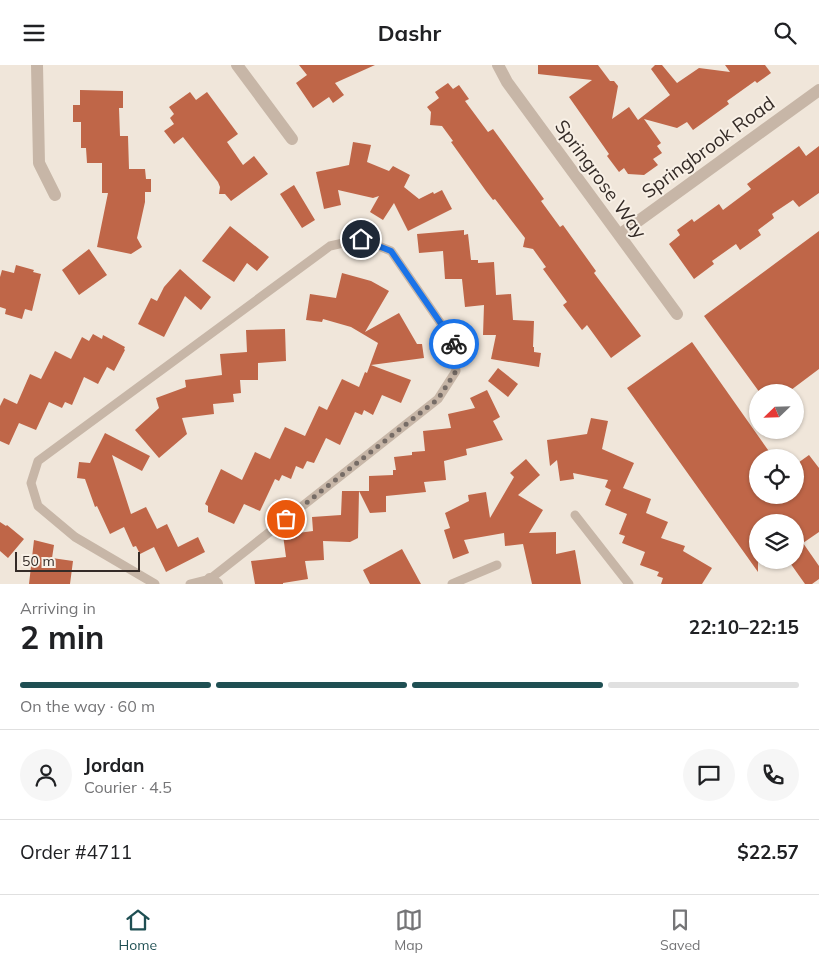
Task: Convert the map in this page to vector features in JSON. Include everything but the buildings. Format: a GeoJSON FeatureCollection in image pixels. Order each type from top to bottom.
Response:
{"type":"FeatureCollection","features":[{"type":"Feature","properties":{"kind":"street"},"geometry":{"type":"LineString","coordinates":[[37,65],[39,163],[55,195]]}},
{"type":"Feature","properties":{"kind":"street"},"geometry":{"type":"LineString","coordinates":[[237,65],[292,139]]}},
{"type":"Feature","properties":{"kind":"street","name":"Springrose Way"},"geometry":{"type":"LineString","coordinates":[[498,65],[507,82],[677,314]]}},
{"type":"Feature","properties":{"kind":"street","name":"Springbrook Road"},"geometry":{"type":"LineString","coordinates":[[619,235],[819,90]]}},
{"type":"Feature","properties":{"kind":"lane"},"geometry":{"type":"LineString","coordinates":[[155,584],[76,537],[38,506],[31,483],[38,461],[330,246],[361,239],[391,251],[453,341],[456,371],[438,399],[213,581],[190,584]]}},
{"type":"Feature","properties":{"kind":"lane"},"geometry":{"type":"LineString","coordinates":[[575,515],[629,584]]}},
{"type":"Feature","properties":{"kind":"lane"},"geometry":{"type":"LineString","coordinates":[[452,584],[497,565]]}},
{"type":"Feature","properties":{"kind":"way so far"},"geometry":{"type":"LineString","coordinates":[[286,519],[438,399],[456,371],[454,344]]}},
{"type":"Feature","properties":{"kind":"route"},"geometry":{"type":"LineString","coordinates":[[361,239],[391,251],[454,344]]}}]}
